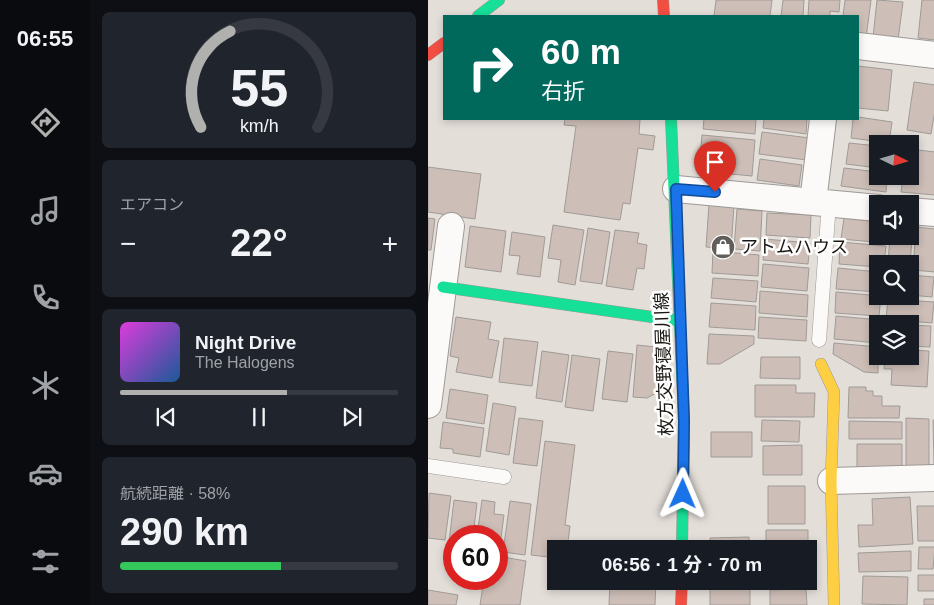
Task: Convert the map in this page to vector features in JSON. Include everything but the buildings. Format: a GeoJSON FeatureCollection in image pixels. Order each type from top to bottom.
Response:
{"type":"FeatureCollection","features":[{"type":"Feature","properties":{"kind":"main road"},"geometry":{"type":"LineString","coordinates":[[479,15],[499,0]]}},
{"type":"Feature","properties":{"kind":"main road"},"geometry":{"type":"LineString","coordinates":[[663,0],[664,15]]}},
{"type":"Feature","properties":{"kind":"main road"},"geometry":{"type":"LineString","coordinates":[[428,55],[443,44]]}},
{"type":"Feature","properties":{"kind":"main road","name":"枚方交野寝屋川線"},"geometry":{"type":"LineString","coordinates":[[671,120],[676,189],[684,421],[682,540]]}},
{"type":"Feature","properties":{"kind":"main road"},"geometry":{"type":"LineString","coordinates":[[443,287],[680,321]]}},
{"type":"Feature","properties":{"kind":"main road"},"geometry":{"type":"LineString","coordinates":[[821,364],[834,392],[831,482],[834,605]]}},
{"type":"Feature","properties":{"kind":"main road"},"geometry":{"type":"LineString","coordinates":[[681,605],[682,590]]}},
{"type":"Feature","properties":{"kind":"street"},"geometry":{"type":"LineString","coordinates":[[859,46],[934,55]]}},
{"type":"Feature","properties":{"kind":"street"},"geometry":{"type":"LineString","coordinates":[[821,202],[823,120]]}},
{"type":"Feature","properties":{"kind":"street"},"geometry":{"type":"LineString","coordinates":[[676,189],[869,207]]}},
{"type":"Feature","properties":{"kind":"street"},"geometry":{"type":"LineString","coordinates":[[919,212],[934,213]]}},
{"type":"Feature","properties":{"kind":"street"},"geometry":{"type":"LineString","coordinates":[[428,405],[451,226]]}},
{"type":"Feature","properties":{"kind":"street"},"geometry":{"type":"LineString","coordinates":[[831,482],[934,478]]}},
{"type":"Feature","properties":{"kind":"lane"},"geometry":{"type":"LineString","coordinates":[[819,340],[821,202]]}},
{"type":"Feature","properties":{"kind":"lane"},"geometry":{"type":"LineString","coordinates":[[428,466],[504,477]]}},
{"type":"Feature","properties":{"kind":"traffic: fast"},"geometry":{"type":"LineString","coordinates":[[479,15],[499,0]]}},
{"type":"Feature","properties":{"kind":"traffic: fast"},"geometry":{"type":"LineString","coordinates":[[671,120],[684,421],[682,540]]}},
{"type":"Feature","properties":{"kind":"traffic: fast"},"geometry":{"type":"LineString","coordinates":[[443,287],[680,321]]}},
{"type":"Feature","properties":{"kind":"traffic: slow"},"geometry":{"type":"LineString","coordinates":[[821,364],[834,392],[831,481],[834,605]]}},
{"type":"Feature","properties":{"kind":"traffic: jam"},"geometry":{"type":"LineString","coordinates":[[663,0],[664,15]]}},
{"type":"Feature","properties":{"kind":"traffic: jam"},"geometry":{"type":"LineString","coordinates":[[428,55],[443,44]]}},
{"type":"Feature","properties":{"kind":"traffic: jam"},"geometry":{"type":"LineString","coordinates":[[681,605],[682,590]]}},
{"type":"Feature","properties":{"kind":"place","name":"アトムハウス"},"geometry":{"type":"Point","coordinates":[723,247]}},
{"type":"Feature","properties":{"kind":"route"},"geometry":{"type":"LineString","coordinates":[[683,494],[684,421],[676,189],[715,192]]}}]}
